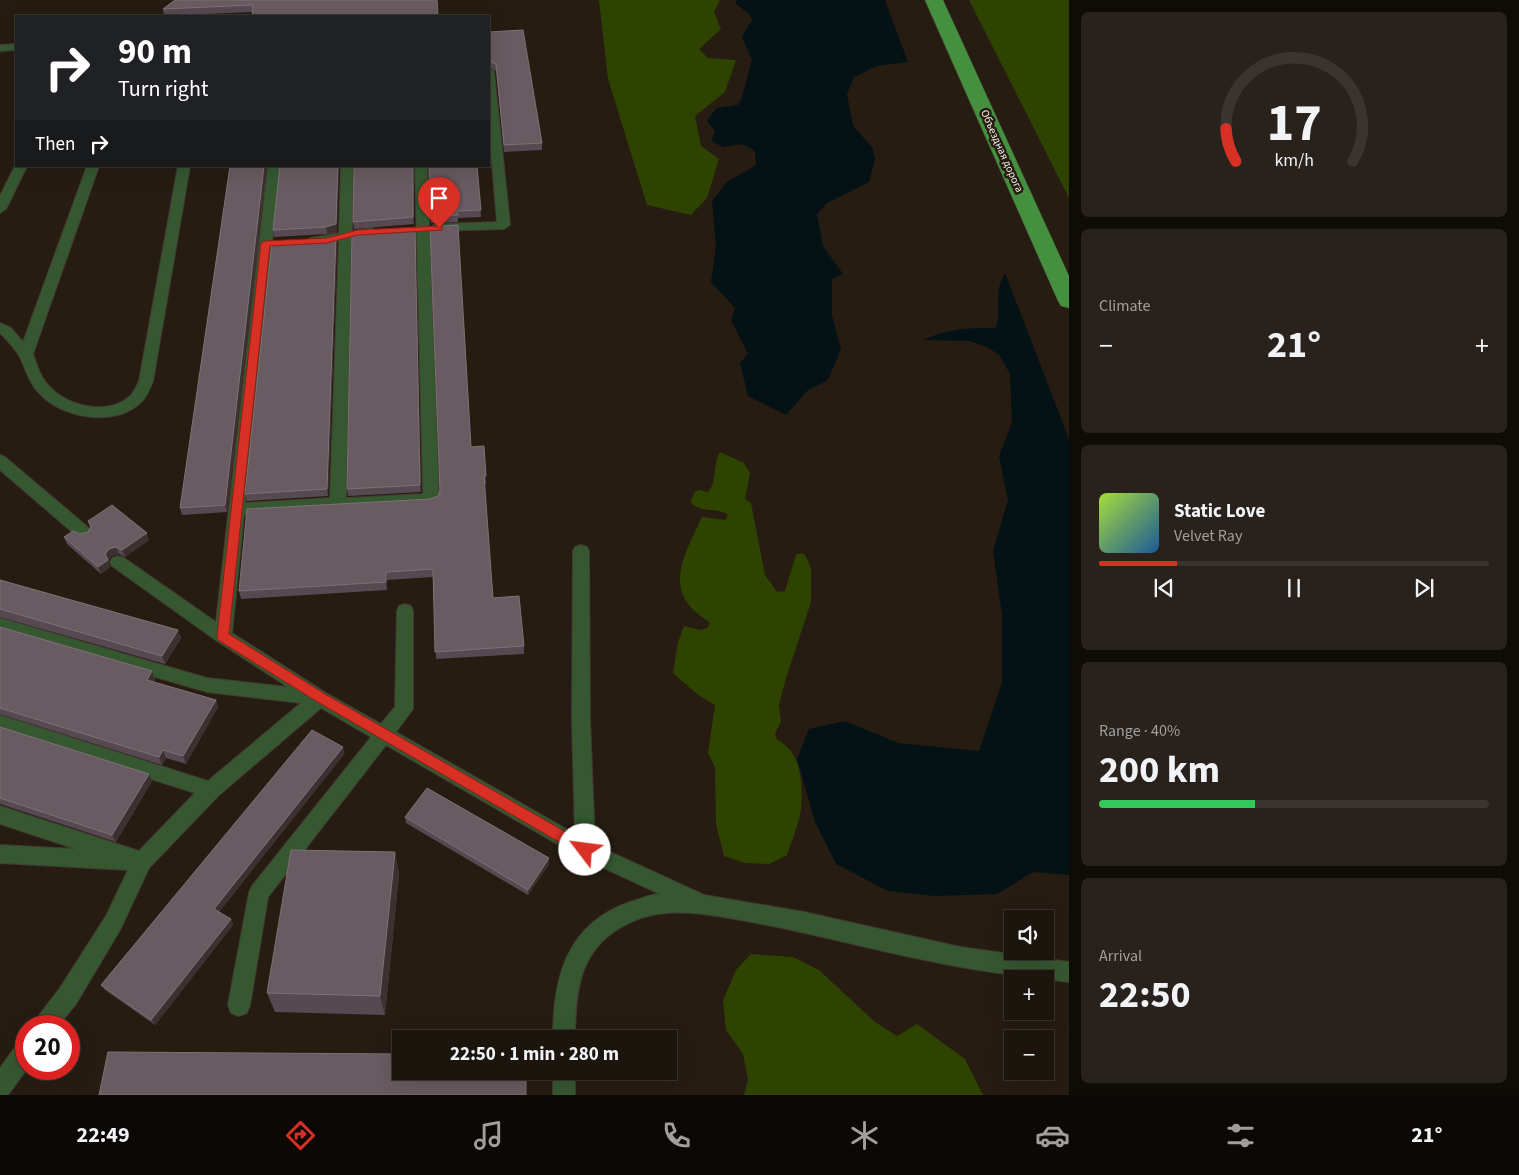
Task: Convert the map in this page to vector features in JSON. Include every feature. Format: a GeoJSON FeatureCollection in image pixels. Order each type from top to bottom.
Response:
{"type":"FeatureCollection","features":[{"type":"Feature","properties":{"kind":"main road","name":"Объездная дорога"},"geometry":{"type":"LineString","coordinates":[[934,0],[1069,301]]}},
{"type":"Feature","properties":{"kind":"lane"},"geometry":{"type":"LineString","coordinates":[[0,48],[15,47]]}},
{"type":"Feature","properties":{"kind":"lane"},"geometry":{"type":"LineString","coordinates":[[418,230],[504,225],[490,81]]}},
{"type":"Feature","properties":{"kind":"lane"},"geometry":{"type":"LineString","coordinates":[[0,209],[21,167]]}},
{"type":"Feature","properties":{"kind":"lane"},"geometry":{"type":"LineString","coordinates":[[26,354],[93,167]]}},
{"type":"Feature","properties":{"kind":"lane"},"geometry":{"type":"LineString","coordinates":[[0,328],[6,331],[26,354],[35,378],[47,394],[64,405],[94,413],[116,410],[135,400],[146,381],[184,167]]}},
{"type":"Feature","properties":{"kind":"lane"},"geometry":{"type":"LineString","coordinates":[[223,636],[274,167]]}},
{"type":"Feature","properties":{"kind":"lane"},"geometry":{"type":"LineString","coordinates":[[338,504],[347,167]]}},
{"type":"Feature","properties":{"kind":"lane"},"geometry":{"type":"LineString","coordinates":[[237,509],[431,499],[418,230],[421,167]]}},
{"type":"Feature","properties":{"kind":"lane"},"geometry":{"type":"LineString","coordinates":[[301,242],[327,240],[358,233],[385,231]]}},
{"type":"Feature","properties":{"kind":"lane"},"geometry":{"type":"LineString","coordinates":[[265,243],[283,242]]}},
{"type":"Feature","properties":{"kind":"lane"},"geometry":{"type":"LineString","coordinates":[[0,461],[84,533]]}},
{"type":"Feature","properties":{"kind":"lane"},"geometry":{"type":"LineString","coordinates":[[581,551],[581,722],[585,850]]}},
{"type":"Feature","properties":{"kind":"lane"},"geometry":{"type":"LineString","coordinates":[[118,562],[223,636],[320,698],[585,850],[703,904]]}},
{"type":"Feature","properties":{"kind":"lane"},"geometry":{"type":"LineString","coordinates":[[239,1005],[259,893],[404,709],[405,611]]}},
{"type":"Feature","properties":{"kind":"lane"},"geometry":{"type":"LineString","coordinates":[[0,625],[207,685],[320,698]]}},
{"type":"Feature","properties":{"kind":"lane"},"geometry":{"type":"LineString","coordinates":[[53,1015],[68,996],[113,923],[142,861],[212,790],[320,698]]}},
{"type":"Feature","properties":{"kind":"lane"},"geometry":{"type":"LineString","coordinates":[[0,723],[212,790]]}},
{"type":"Feature","properties":{"kind":"lane"},"geometry":{"type":"LineString","coordinates":[[0,815],[142,861]]}},
{"type":"Feature","properties":{"kind":"lane"},"geometry":{"type":"LineString","coordinates":[[0,854],[142,861]]}},
{"type":"Feature","properties":{"kind":"lane"},"geometry":{"type":"LineString","coordinates":[[564,1030],[564,1006],[573,965],[594,934],[625,914],[655,904],[703,904],[804,922],[960,957],[1069,972]]}},
{"type":"Feature","properties":{"kind":"lane"},"geometry":{"type":"LineString","coordinates":[[0,1087],[15,1066]]}},
{"type":"Feature","properties":{"kind":"lane"},"geometry":{"type":"LineString","coordinates":[[564,1080],[564,1095]]}},
{"type":"Feature","properties":{"kind":"green space"},"geometry":{"type":"Polygon","coordinates":[[[599,0],[720,0],[714,12],[721,29],[699,49],[708,58],[736,60],[725,92],[695,116],[701,146],[719,159],[707,198],[691,215],[647,205],[608,79],[599,0]]]}},
{"type":"Feature","properties":{"kind":"green space"},"geometry":{"type":"Polygon","coordinates":[[[969,0],[1069,0],[1069,198],[969,0]]]}},
{"type":"Feature","properties":{"kind":"green space"},"geometry":{"type":"Polygon","coordinates":[[[720,452],[744,463],[750,473],[745,499],[751,503],[765,575],[777,592],[785,591],[796,555],[800,553],[805,555],[811,568],[811,602],[786,678],[779,705],[781,722],[775,733],[777,740],[792,752],[796,760],[801,780],[801,809],[787,855],[769,864],[745,863],[724,856],[716,824],[715,767],[708,753],[715,705],[698,695],[673,673],[678,642],[684,626],[700,630],[707,628],[710,623],[691,608],[683,595],[680,584],[683,561],[702,517],[725,520],[728,515],[719,511],[700,508],[690,502],[695,492],[700,490],[708,492],[711,488],[720,452]]]}},
{"type":"Feature","properties":{"kind":"green space"},"geometry":{"type":"Polygon","coordinates":[[[751,954],[793,957],[819,970],[875,1022],[897,1036],[917,1024],[965,1059],[983,1095],[744,1095],[748,1080],[743,1054],[726,1030],[723,1000],[736,970],[751,954]]]}},
{"type":"Feature","properties":{"kind":"shaded area"},"geometry":{"type":"Polygon","coordinates":[[[737,0],[885,0],[908,62],[877,66],[854,77],[847,94],[853,126],[872,147],[875,159],[869,182],[827,203],[817,214],[823,246],[843,274],[832,279],[832,316],[841,349],[828,380],[807,391],[786,415],[748,396],[740,363],[748,354],[731,320],[735,308],[711,282],[716,246],[712,201],[727,182],[756,165],[755,151],[742,144],[723,147],[711,141],[715,132],[707,120],[717,108],[738,105],[752,60],[742,37],[752,20],[749,14],[735,3],[737,0]]]}},
{"type":"Feature","properties":{"kind":"shaded area"},"geometry":{"type":"Polygon","coordinates":[[[1005,273],[1069,439],[1069,875],[1033,872],[997,894],[935,896],[888,891],[836,864],[815,822],[797,759],[809,729],[845,721],[898,743],[979,751],[1002,682],[1002,615],[993,551],[1008,500],[999,456],[1012,422],[1010,374],[1000,356],[989,348],[970,341],[924,340],[950,331],[996,328],[999,287],[1005,273]]]}},
{"type":"Feature","properties":{"kind":"building"},"geometry":{"type":"Polygon","coordinates":[[[175,0],[437,0],[438,15],[252,15],[253,5],[163,9],[175,0]]]}},
{"type":"Feature","properties":{"kind":"building"},"geometry":{"type":"Polygon","coordinates":[[[523,30],[542,143],[504,145],[496,64],[490,61],[490,32],[523,30]]]}},
{"type":"Feature","properties":{"kind":"building"},"geometry":{"type":"Polygon","coordinates":[[[230,167],[264,167],[225,505],[180,508],[230,167]]]}},
{"type":"Feature","properties":{"kind":"building"},"geometry":{"type":"Polygon","coordinates":[[[280,167],[338,167],[336,224],[326,227],[273,230],[280,167]]]}},
{"type":"Feature","properties":{"kind":"building"},"geometry":{"type":"Polygon","coordinates":[[[354,167],[413,167],[413,217],[353,222],[354,167]]]}},
{"type":"Feature","properties":{"kind":"building"},"geometry":{"type":"Polygon","coordinates":[[[429,167],[477,167],[481,210],[457,211],[458,215],[430,216],[429,167]]]}},
{"type":"Feature","properties":{"kind":"building"},"geometry":{"type":"Polygon","coordinates":[[[458,225],[471,447],[484,446],[486,476],[484,476],[493,598],[519,596],[524,646],[435,652],[433,569],[386,572],[386,582],[239,591],[247,509],[430,499],[438,496],[440,491],[430,227],[458,225]]]}},
{"type":"Feature","properties":{"kind":"building"},"geometry":{"type":"Polygon","coordinates":[[[415,229],[420,485],[347,489],[352,233],[415,229]]]}},
{"type":"Feature","properties":{"kind":"building"},"geometry":{"type":"Polygon","coordinates":[[[336,236],[327,489],[245,494],[272,242],[326,239],[336,236]]]}},
{"type":"Feature","properties":{"kind":"building"},"geometry":{"type":"Polygon","coordinates":[[[112,505],[147,533],[122,550],[116,547],[109,549],[105,554],[108,560],[98,567],[64,537],[73,531],[80,534],[88,532],[91,527],[88,521],[112,505]]]}},
{"type":"Feature","properties":{"kind":"building"},"geometry":{"type":"Polygon","coordinates":[[[0,580],[178,630],[162,656],[0,609],[0,580]]]}},
{"type":"Feature","properties":{"kind":"building"},"geometry":{"type":"Polygon","coordinates":[[[0,627],[152,671],[147,680],[216,700],[183,756],[163,750],[159,757],[0,708],[0,627]]]}},
{"type":"Feature","properties":{"kind":"building"},"geometry":{"type":"Polygon","coordinates":[[[0,727],[149,774],[112,835],[0,798],[0,727]]]}},
{"type":"Feature","properties":{"kind":"building"},"geometry":{"type":"Polygon","coordinates":[[[312,730],[343,747],[214,909],[231,919],[151,1020],[101,985],[312,730]]]}},
{"type":"Feature","properties":{"kind":"building"},"geometry":{"type":"Polygon","coordinates":[[[427,788],[549,858],[528,890],[405,817],[427,788]]]}},
{"type":"Feature","properties":{"kind":"building"},"geometry":{"type":"Polygon","coordinates":[[[291,850],[395,852],[380,996],[267,993],[291,850]]]}},
{"type":"Feature","properties":{"kind":"building"},"geometry":{"type":"Polygon","coordinates":[[[108,1052],[392,1054],[392,1080],[526,1080],[526,1095],[99,1095],[108,1052]]]}},
{"type":"Feature","properties":{"kind":"route"},"geometry":{"type":"LineString","coordinates":[[439,228],[358,233],[327,240],[265,243],[223,636],[320,698],[585,850]]}}]}
